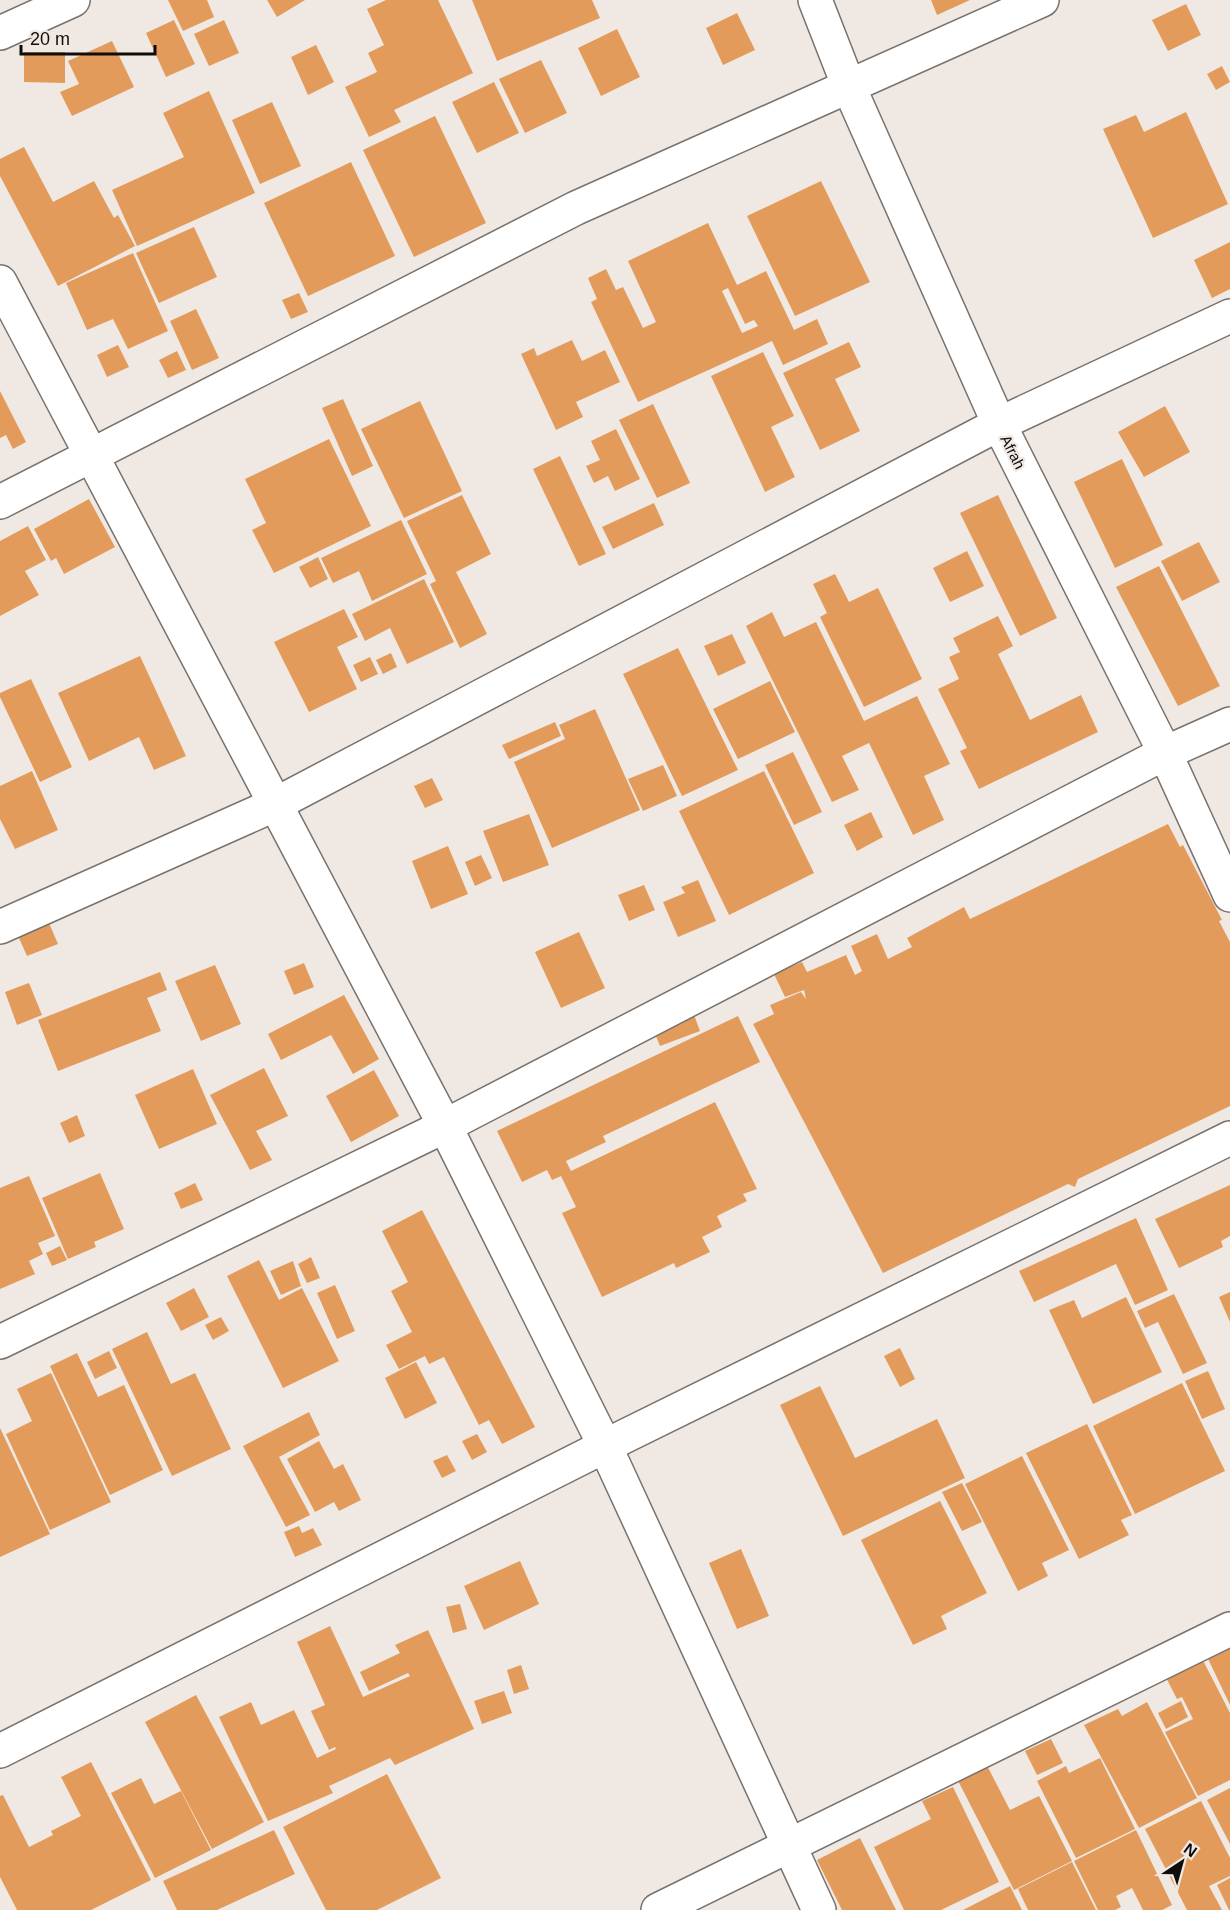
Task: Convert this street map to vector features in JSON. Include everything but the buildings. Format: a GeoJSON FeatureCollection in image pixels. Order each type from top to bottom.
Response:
{"type":"FeatureCollection","features":[{"type":"Feature","properties":{"kind":"street"},"geometry":{"type":"LineString","coordinates":[[0,33],[73,0]]}},
{"type":"Feature","properties":{"kind":"street","name":"Afrah"},"geometry":{"type":"LineString","coordinates":[[815,0],[849,87],[999,424],[1165,753],[1230,895]]}},
{"type":"Feature","properties":{"kind":"street"},"geometry":{"type":"LineString","coordinates":[[0,502],[576,207],[1042,0]]}},
{"type":"Feature","properties":{"kind":"street"},"geometry":{"type":"LineString","coordinates":[[0,282],[445,1126],[605,1446],[819,1910]]}},
{"type":"Feature","properties":{"kind":"street"},"geometry":{"type":"LineString","coordinates":[[0,927],[274,805],[999,424],[1230,316]]}},
{"type":"Feature","properties":{"kind":"street"},"geometry":{"type":"LineString","coordinates":[[0,1342],[445,1126],[1165,753],[1230,724]]}},
{"type":"Feature","properties":{"kind":"street"},"geometry":{"type":"LineString","coordinates":[[0,1751],[605,1446],[1230,1138]]}},
{"type":"Feature","properties":{"kind":"street"},"geometry":{"type":"LineString","coordinates":[[658,1910],[1230,1629]]}}]}
